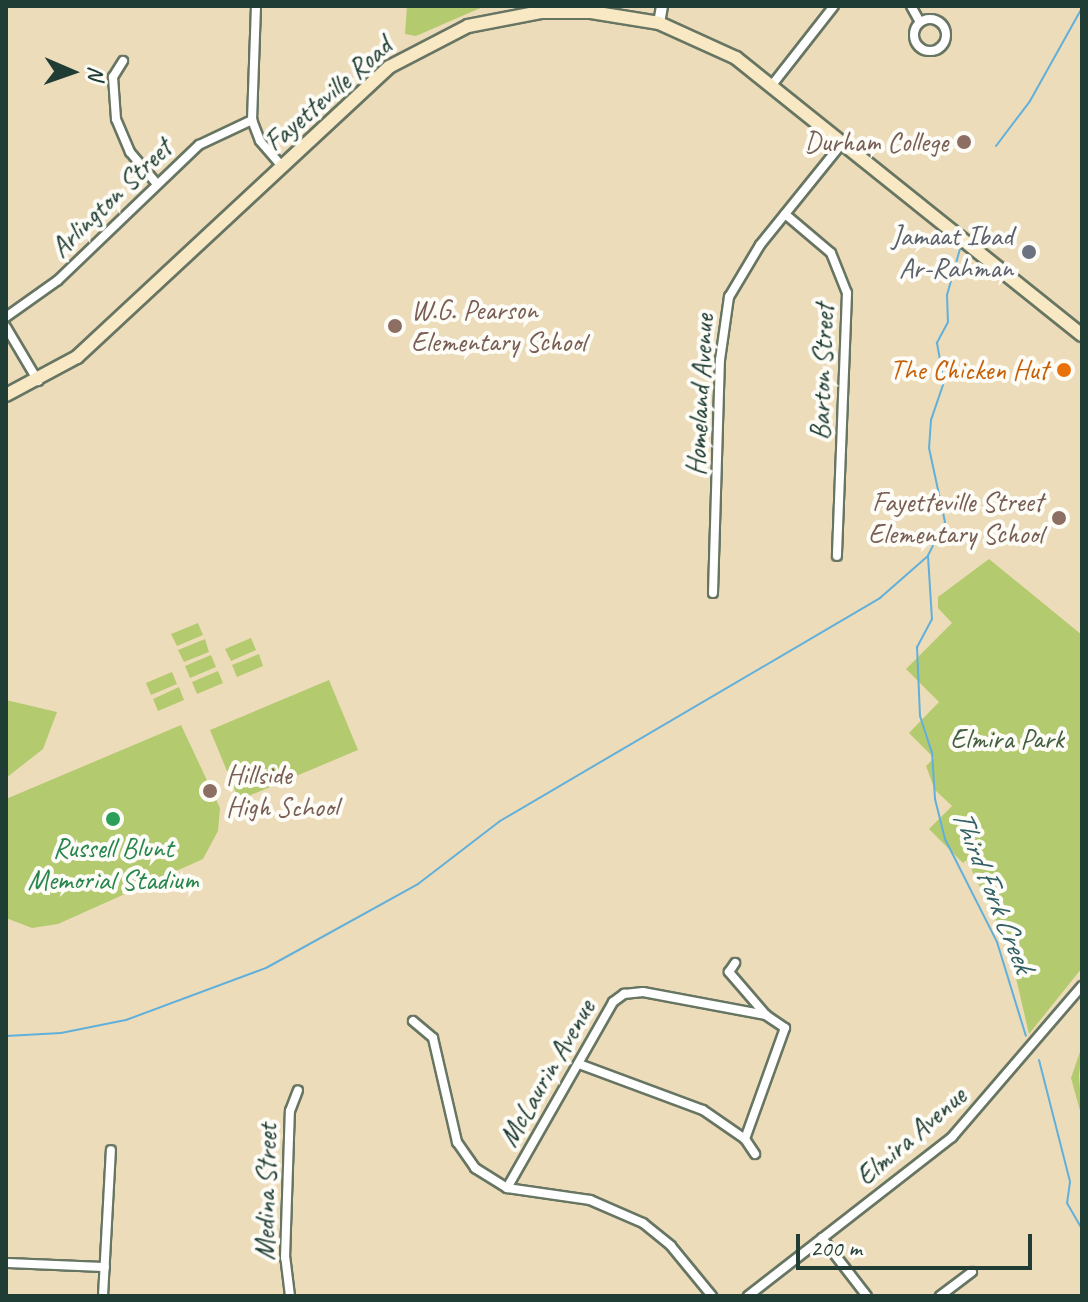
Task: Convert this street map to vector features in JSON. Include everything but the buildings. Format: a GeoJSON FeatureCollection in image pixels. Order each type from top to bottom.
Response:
{"type":"FeatureCollection","features":[{"type":"Feature","properties":{"kind":"main road","name":"Fayetteville Road"},"geometry":{"type":"LineString","coordinates":[[6,395],[38,381],[77,357],[372,80],[410,53],[468,26],[497,17],[568,11],[659,23],[714,45],[772,85],[1082,335]]}},
{"type":"Feature","properties":{"kind":"street"},"geometry":{"type":"LineString","coordinates":[[256,6],[252,120],[260,141],[282,166]]}},
{"type":"Feature","properties":{"kind":"street"},"geometry":{"type":"LineString","coordinates":[[659,23],[662,6]]}},
{"type":"Feature","properties":{"kind":"street"},"geometry":{"type":"LineString","coordinates":[[772,85],[834,6]]}},
{"type":"Feature","properties":{"kind":"street"},"geometry":{"type":"LineString","coordinates":[[911,6],[920,22]]}},
{"type":"Feature","properties":{"kind":"street"},"geometry":{"type":"LineString","coordinates":[[123,61],[113,77],[116,119],[130,152],[157,184]]}},
{"type":"Feature","properties":{"kind":"street","name":"Arlington Street"},"geometry":{"type":"LineString","coordinates":[[6,317],[58,280],[207,139],[252,120]]}},
{"type":"Feature","properties":{"kind":"street","name":"Homeland Avenue"},"geometry":{"type":"LineString","coordinates":[[713,593],[724,315],[736,279],[843,142]]}},
{"type":"Feature","properties":{"kind":"street","name":"Barton Street"},"geometry":{"type":"LineString","coordinates":[[785,214],[831,253],[847,293],[837,556]]}},
{"type":"Feature","properties":{"kind":"street"},"geometry":{"type":"LineString","coordinates":[[6,327],[38,381]]}},
{"type":"Feature","properties":{"kind":"street"},"geometry":{"type":"LineString","coordinates":[[735,963],[729,972],[766,1015],[785,1028],[745,1139]]}},
{"type":"Feature","properties":{"kind":"street","name":"Elmira Avenue"},"geometry":{"type":"LineString","coordinates":[[748,1296],[952,1137],[1082,986]]}},
{"type":"Feature","properties":{"kind":"street","name":"McLaurin Avenue"},"geometry":{"type":"LineString","coordinates":[[507,1188],[609,1006],[630,992],[766,1015]]}},
{"type":"Feature","properties":{"kind":"street"},"geometry":{"type":"LineString","coordinates":[[413,1021],[433,1038],[452,1124],[465,1157],[507,1188],[590,1200],[643,1223],[671,1246],[712,1296]]}},
{"type":"Feature","properties":{"kind":"street"},"geometry":{"type":"LineString","coordinates":[[579,1064],[703,1110],[745,1139],[755,1154]]}},
{"type":"Feature","properties":{"kind":"street","name":"Medina Street"},"geometry":{"type":"LineString","coordinates":[[290,1296],[285,1258],[290,1111],[298,1090]]}},
{"type":"Feature","properties":{"kind":"street"},"geometry":{"type":"LineString","coordinates":[[103,1296],[111,1150]]}},
{"type":"Feature","properties":{"kind":"street"},"geometry":{"type":"LineString","coordinates":[[822,1238],[867,1296]]}},
{"type":"Feature","properties":{"kind":"street"},"geometry":{"type":"LineString","coordinates":[[6,1263],[105,1267]]}},
{"type":"Feature","properties":{"kind":"street"},"geometry":{"type":"LineString","coordinates":[[940,1296],[972,1272]]}},
{"type":"Feature","properties":{"kind":"green space"},"geometry":{"type":"Polygon","coordinates":[[[407,6],[485,6],[416,36],[405,34],[407,6]]]}},
{"type":"Feature","properties":{"kind":"green space","name":"Elmira Park"},"geometry":{"type":"Polygon","coordinates":[[[989,559],[1082,635],[1082,968],[1029,1034],[1009,948],[967,860],[963,863],[929,829],[952,806],[935,790],[926,766],[934,758],[909,733],[939,702],[906,669],[952,623],[938,608],[938,597],[989,559]]]}},
{"type":"Feature","properties":{"kind":"green space"},"geometry":{"type":"Polygon","coordinates":[[[198,623],[203,635],[177,646],[171,634],[198,623]]]}},
{"type":"Feature","properties":{"kind":"green space"},"geometry":{"type":"Polygon","coordinates":[[[251,638],[256,650],[231,661],[225,649],[251,638]]]}},
{"type":"Feature","properties":{"kind":"green space"},"geometry":{"type":"Polygon","coordinates":[[[205,639],[209,652],[184,662],[178,650],[205,639]]]}},
{"type":"Feature","properties":{"kind":"green space"},"geometry":{"type":"Polygon","coordinates":[[[259,654],[263,666],[237,677],[232,665],[259,654]]]}},
{"type":"Feature","properties":{"kind":"green space"},"geometry":{"type":"Polygon","coordinates":[[[211,655],[216,667],[190,678],[185,666],[211,655]]]}},
{"type":"Feature","properties":{"kind":"green space"},"geometry":{"type":"Polygon","coordinates":[[[218,671],[223,683],[197,694],[192,682],[218,671]]]}},
{"type":"Feature","properties":{"kind":"green space"},"geometry":{"type":"Polygon","coordinates":[[[172,672],[177,684],[151,695],[146,683],[172,672]]]}},
{"type":"Feature","properties":{"kind":"green space"},"geometry":{"type":"Polygon","coordinates":[[[329,680],[358,750],[239,800],[210,730],[329,680]]]}},
{"type":"Feature","properties":{"kind":"green space"},"geometry":{"type":"Polygon","coordinates":[[[179,687],[184,700],[158,711],[153,699],[179,687]]]}},
{"type":"Feature","properties":{"kind":"green space"},"geometry":{"type":"Polygon","coordinates":[[[6,700],[57,712],[43,749],[6,778],[6,700]]]}},
{"type":"Feature","properties":{"kind":"green space","name":"Russell Blunt Memorial Stadium"},"geometry":{"type":"Polygon","coordinates":[[[181,725],[220,808],[218,831],[203,859],[58,924],[32,928],[6,918],[6,799],[181,725]]]}},
{"type":"Feature","properties":{"kind":"green space"},"geometry":{"type":"Polygon","coordinates":[[[1082,1046],[1079,1076],[1082,1118],[1071,1078],[1082,1046]]]}},
{"type":"Feature","properties":{"kind":"waterway","name":"Third Fork Creek"},"geometry":{"type":"LineString","coordinates":[[996,146],[1030,101],[1082,8]]}},
{"type":"Feature","properties":{"kind":"waterway","name":"Third Fork Creek"},"geometry":{"type":"LineString","coordinates":[[960,249],[947,295],[948,322],[937,343],[944,382],[931,420],[929,448],[945,522],[928,556],[932,619],[917,647],[920,716],[932,752],[935,799],[945,839],[997,942],[1026,1036]]}},
{"type":"Feature","properties":{"kind":"waterway"},"geometry":{"type":"LineString","coordinates":[[6,1036],[61,1033],[126,1020],[266,968],[418,884],[500,821],[880,598],[928,556]]}},
{"type":"Feature","properties":{"kind":"waterway","name":"Third Fork Creek"},"geometry":{"type":"LineString","coordinates":[[1039,1060],[1070,1182],[1067,1203],[1082,1229]]}},
{"type":"Feature","properties":{"kind":"place","name":"Durham College"},"geometry":{"type":"Point","coordinates":[964,142]}},
{"type":"Feature","properties":{"kind":"place","name":"Jamaat Ibad Ar-Rahman"},"geometry":{"type":"Point","coordinates":[1029,252]}},
{"type":"Feature","properties":{"kind":"place","name":"W.G. Pearson Elementary School"},"geometry":{"type":"Point","coordinates":[395,326]}},
{"type":"Feature","properties":{"kind":"place","name":"The Chicken Hut"},"geometry":{"type":"Point","coordinates":[1064,370]}},
{"type":"Feature","properties":{"kind":"place","name":"Fayetteville Street Elementary School"},"geometry":{"type":"Point","coordinates":[1059,518]}},
{"type":"Feature","properties":{"kind":"place","name":"Hillside High School"},"geometry":{"type":"Point","coordinates":[210,791]}},
{"type":"Feature","properties":{"kind":"place","name":"Russell Blunt Memorial Stadium"},"geometry":{"type":"Point","coordinates":[113,819]}}]}
